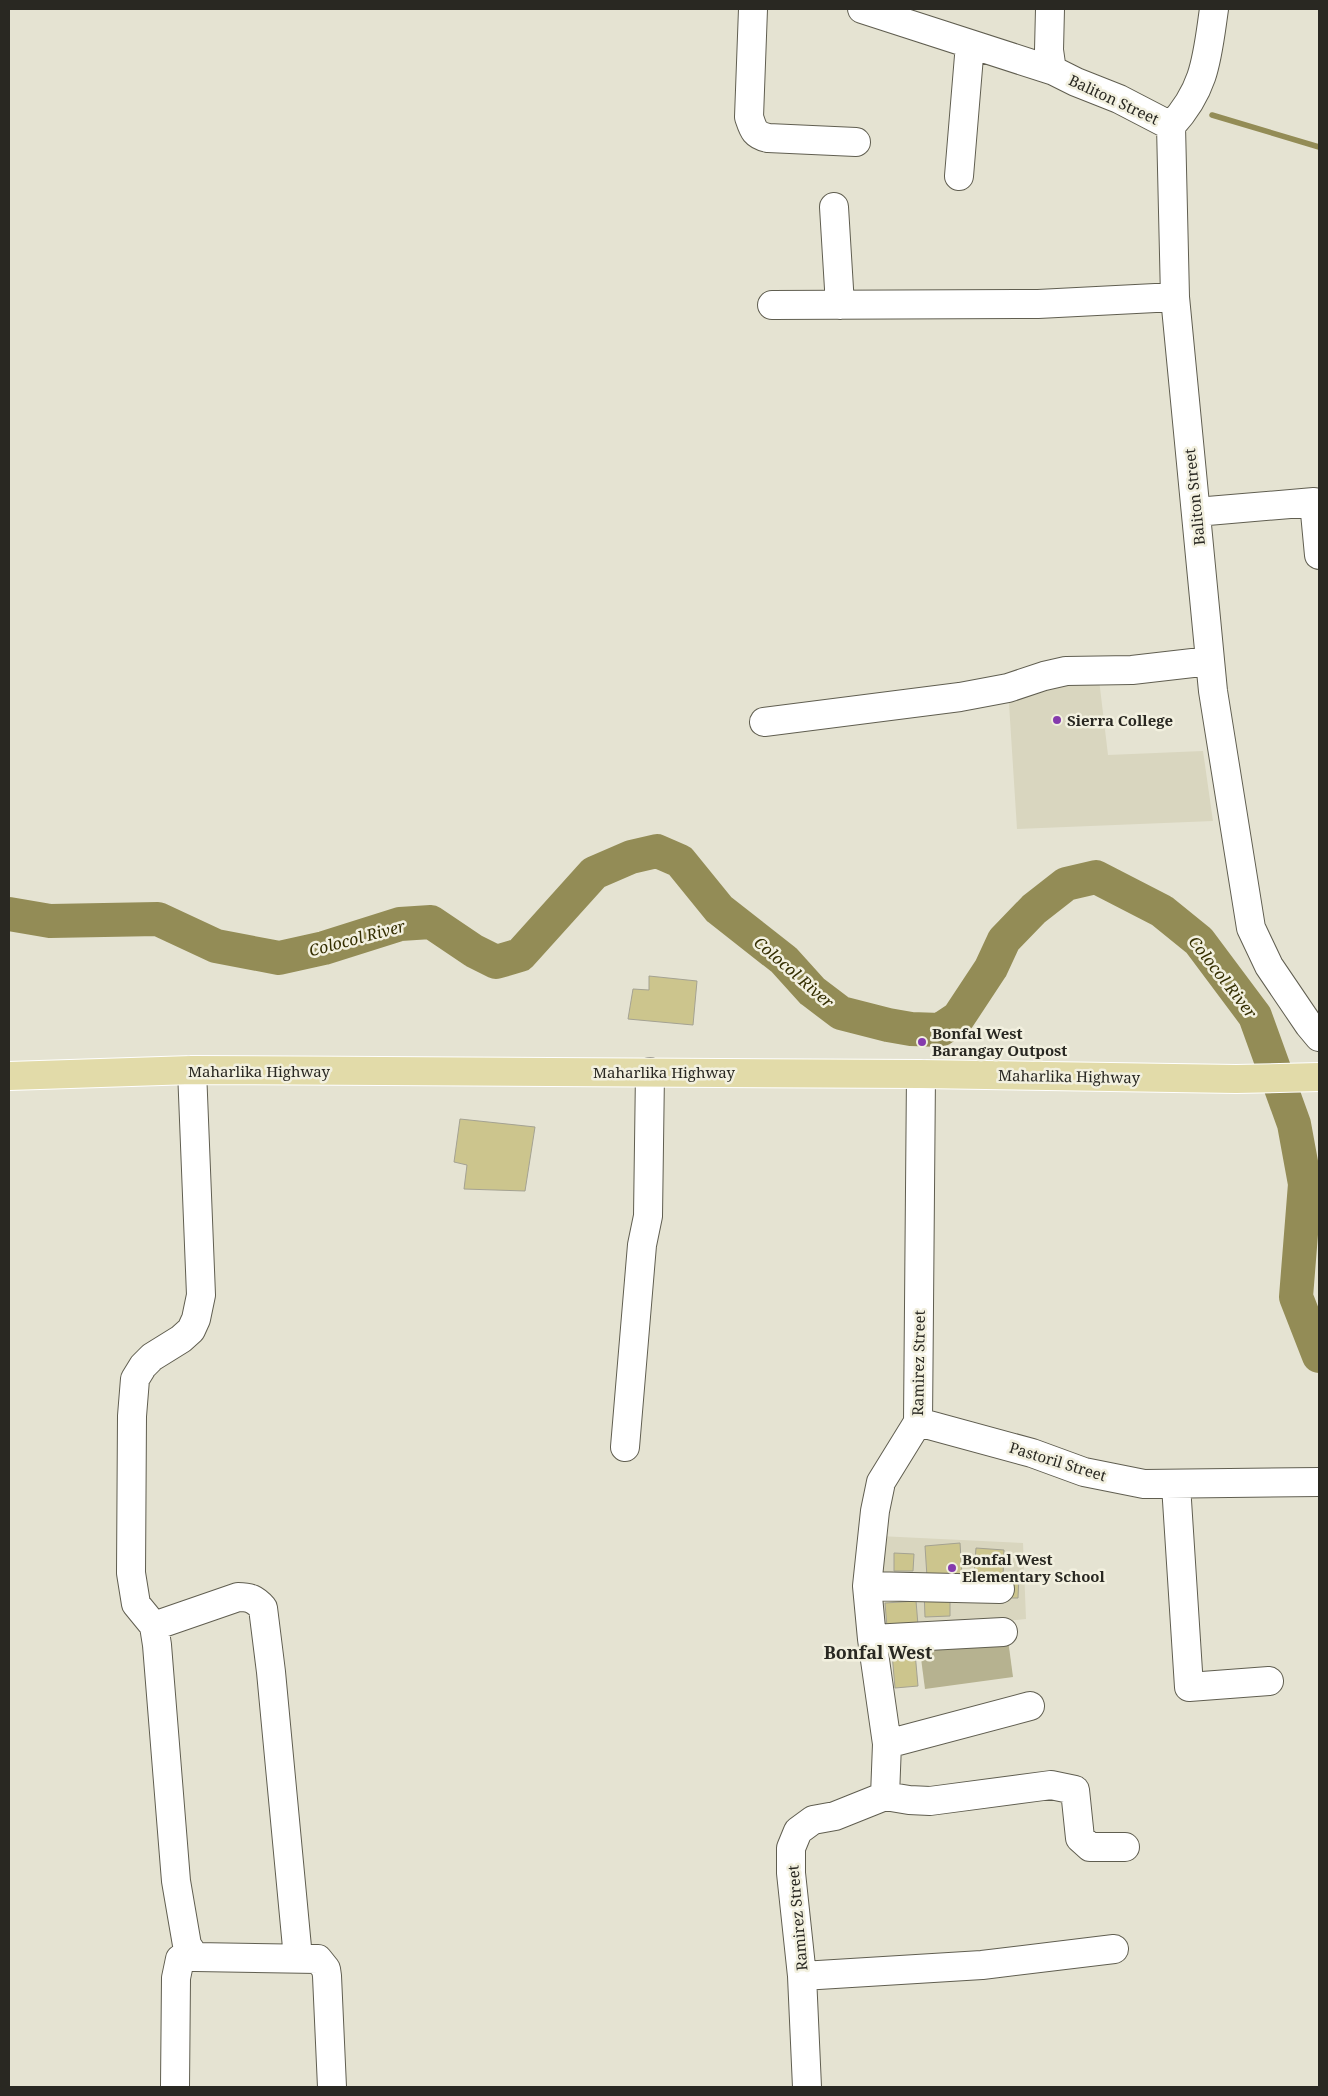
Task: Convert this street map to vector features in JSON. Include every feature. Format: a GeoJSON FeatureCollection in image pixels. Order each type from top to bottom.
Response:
{"type":"FeatureCollection","features":[{"type":"Feature","properties":{"kind":"main road","name":"Maharlika Highway"},"geometry":{"type":"LineString","coordinates":[[9,1076],[192,1070],[921,1074],[1236,1079],[1310,1078]]}},
{"type":"Feature","properties":{"kind":"street"},"geometry":{"type":"LineString","coordinates":[[753,9],[749,117],[753,131],[758,136],[768,138],[856,142]]}},
{"type":"Feature","properties":{"kind":"street"},"geometry":{"type":"LineString","coordinates":[[862,9],[1054,71]]}},
{"type":"Feature","properties":{"kind":"street","name":"Baliton Street"},"geometry":{"type":"LineString","coordinates":[[1050,9],[1049,50],[1054,71],[1119,99],[1171,126],[1175,297],[1213,692],[1243,866],[1251,928],[1269,966],[1319,1037]]}},
{"type":"Feature","properties":{"kind":"street"},"geometry":{"type":"LineString","coordinates":[[1171,126],[1191,100],[1206,68],[1214,9]]}},
{"type":"Feature","properties":{"kind":"street"},"geometry":{"type":"LineString","coordinates":[[959,176],[970,44]]}},
{"type":"Feature","properties":{"kind":"street"},"geometry":{"type":"LineString","coordinates":[[834,207],[840,305]]}},
{"type":"Feature","properties":{"kind":"street"},"geometry":{"type":"LineString","coordinates":[[772,306],[1038,304],[1175,297]]}},
{"type":"Feature","properties":{"kind":"street"},"geometry":{"type":"LineString","coordinates":[[1196,512],[1316,502],[1319,555]]}},
{"type":"Feature","properties":{"kind":"street"},"geometry":{"type":"LineString","coordinates":[[764,722],[960,697],[1008,688],[1066,671],[1132,670],[1210,661]]}},
{"type":"Feature","properties":{"kind":"street"},"geometry":{"type":"LineString","coordinates":[[192,1070],[201,1295],[196,1319],[190,1330],[181,1339],[152,1357],[143,1366],[135,1379],[132,1416],[131,1573],[136,1604],[154,1626],[157,1645],[176,1881],[187,1945],[195,1957],[203,1958],[318,1959],[326,1969],[332,2087]]}},
{"type":"Feature","properties":{"kind":"street"},"geometry":{"type":"LineString","coordinates":[[625,1447],[642,1245],[648,1216],[650,1072]]}},
{"type":"Feature","properties":{"kind":"street","name":"Ramirez Street"},"geometry":{"type":"LineString","coordinates":[[807,2087],[802,1976],[791,1873],[791,1848],[798,1831],[813,1820],[836,1816],[885,1796],[887,1744],[872,1639],[867,1586],[875,1511],[881,1482],[918,1422],[921,1074]]}},
{"type":"Feature","properties":{"kind":"street","name":"Pastoril Street"},"geometry":{"type":"LineString","coordinates":[[918,1422],[1032,1453],[1084,1472],[1144,1484],[1319,1482]]}},
{"type":"Feature","properties":{"kind":"street"},"geometry":{"type":"LineString","coordinates":[[1176,1485],[1189,1687],[1269,1681]]}},
{"type":"Feature","properties":{"kind":"street"},"geometry":{"type":"LineString","coordinates":[[867,1586],[1000,1589]]}},
{"type":"Feature","properties":{"kind":"street"},"geometry":{"type":"LineString","coordinates":[[154,1626],[238,1597],[248,1597],[257,1601],[263,1608],[271,1672],[298,1958]]}},
{"type":"Feature","properties":{"kind":"street"},"geometry":{"type":"LineString","coordinates":[[872,1639],[1003,1632]]}},
{"type":"Feature","properties":{"kind":"street"},"geometry":{"type":"LineString","coordinates":[[887,1744],[1030,1706]]}},
{"type":"Feature","properties":{"kind":"street"},"geometry":{"type":"LineString","coordinates":[[885,1796],[930,1801],[1051,1785],[1075,1790],[1080,1838],[1090,1848],[1124,1847]]}},
{"type":"Feature","properties":{"kind":"street"},"geometry":{"type":"LineString","coordinates":[[802,1976],[982,1965],[1114,1949]]}},
{"type":"Feature","properties":{"kind":"street"},"geometry":{"type":"LineString","coordinates":[[175,2087],[176,1978],[180,1959],[190,1952]]}},
{"type":"Feature","properties":{"kind":"shaded area","name":"Sierra College"},"geometry":{"type":"Polygon","coordinates":[[[1098,671],[1108,755],[1203,751],[1213,821],[1017,829],[1008,688],[1098,671]]]}},
{"type":"Feature","properties":{"kind":"shaded area","name":"Bonfal West Elementary School"},"geometry":{"type":"Polygon","coordinates":[[[879,1536],[1023,1543],[1026,1619],[883,1633],[879,1536]]]}},
{"type":"Feature","properties":{"kind":"shaded area"},"geometry":{"type":"Polygon","coordinates":[[[1007,1632],[1013,1677],[925,1689],[919,1643],[1007,1632]]]}},
{"type":"Feature","properties":{"kind":"building"},"geometry":{"type":"Polygon","coordinates":[[[649,976],[697,981],[693,1025],[628,1019],[633,989],[649,990],[649,976]]]}},
{"type":"Feature","properties":{"kind":"building"},"geometry":{"type":"Polygon","coordinates":[[[460,1119],[535,1127],[525,1191],[464,1189],[467,1165],[454,1162],[460,1119]]]}},
{"type":"Feature","properties":{"kind":"building"},"geometry":{"type":"Polygon","coordinates":[[[960,1543],[962,1575],[927,1577],[925,1546],[960,1543]]]}},
{"type":"Feature","properties":{"kind":"building"},"geometry":{"type":"Polygon","coordinates":[[[976,1548],[1004,1550],[1003,1576],[974,1574],[976,1548]]]}},
{"type":"Feature","properties":{"kind":"building"},"geometry":{"type":"Polygon","coordinates":[[[894,1553],[914,1554],[913,1571],[894,1571],[894,1553]]]}},
{"type":"Feature","properties":{"kind":"building"},"geometry":{"type":"Polygon","coordinates":[[[1007,1574],[1019,1575],[1018,1598],[1006,1598],[1007,1574]]]}},
{"type":"Feature","properties":{"kind":"building"},"geometry":{"type":"Polygon","coordinates":[[[950,1590],[950,1616],[925,1617],[924,1591],[950,1590]]]}},
{"type":"Feature","properties":{"kind":"building"},"geometry":{"type":"Polygon","coordinates":[[[916,1601],[918,1625],[887,1627],[885,1603],[916,1601]]]}},
{"type":"Feature","properties":{"kind":"building"},"geometry":{"type":"Polygon","coordinates":[[[914,1641],[918,1686],[895,1688],[891,1642],[914,1641]]]}},
{"type":"Feature","properties":{"kind":"waterway"},"geometry":{"type":"LineString","coordinates":[[1212,115],[1319,147]]}},
{"type":"Feature","properties":{"kind":"waterway","name":"Colocol River"},"geometry":{"type":"LineString","coordinates":[[9,914],[50,921],[158,919],[216,946],[279,958],[324,948],[400,924],[431,922],[474,951],[496,962],[520,955],[594,873],[631,857],[657,851],[680,861],[719,909],[784,960],[812,991],[841,1013],[911,1029],[940,1030],[958,1018],[991,968],[1004,940],[1034,909],[1066,884],[1096,877],[1162,911],[1199,941],[1255,1016],[1294,1124],[1305,1184],[1296,1297],[1319,1356]]}},
{"type":"Feature","properties":{"kind":"place","name":"Sierra College"},"geometry":{"type":"Point","coordinates":[1057,720]}},
{"type":"Feature","properties":{"kind":"place","name":"Bonfal West Barangay Outpost"},"geometry":{"type":"Point","coordinates":[922,1042]}},
{"type":"Feature","properties":{"kind":"place","name":"Bonfal West Elementary School"},"geometry":{"type":"Point","coordinates":[952,1568]}},
{"type":"Feature","properties":{"kind":"district","name":"Bonfal West"},"geometry":{"type":"Point","coordinates":[878,1652]}}]}
